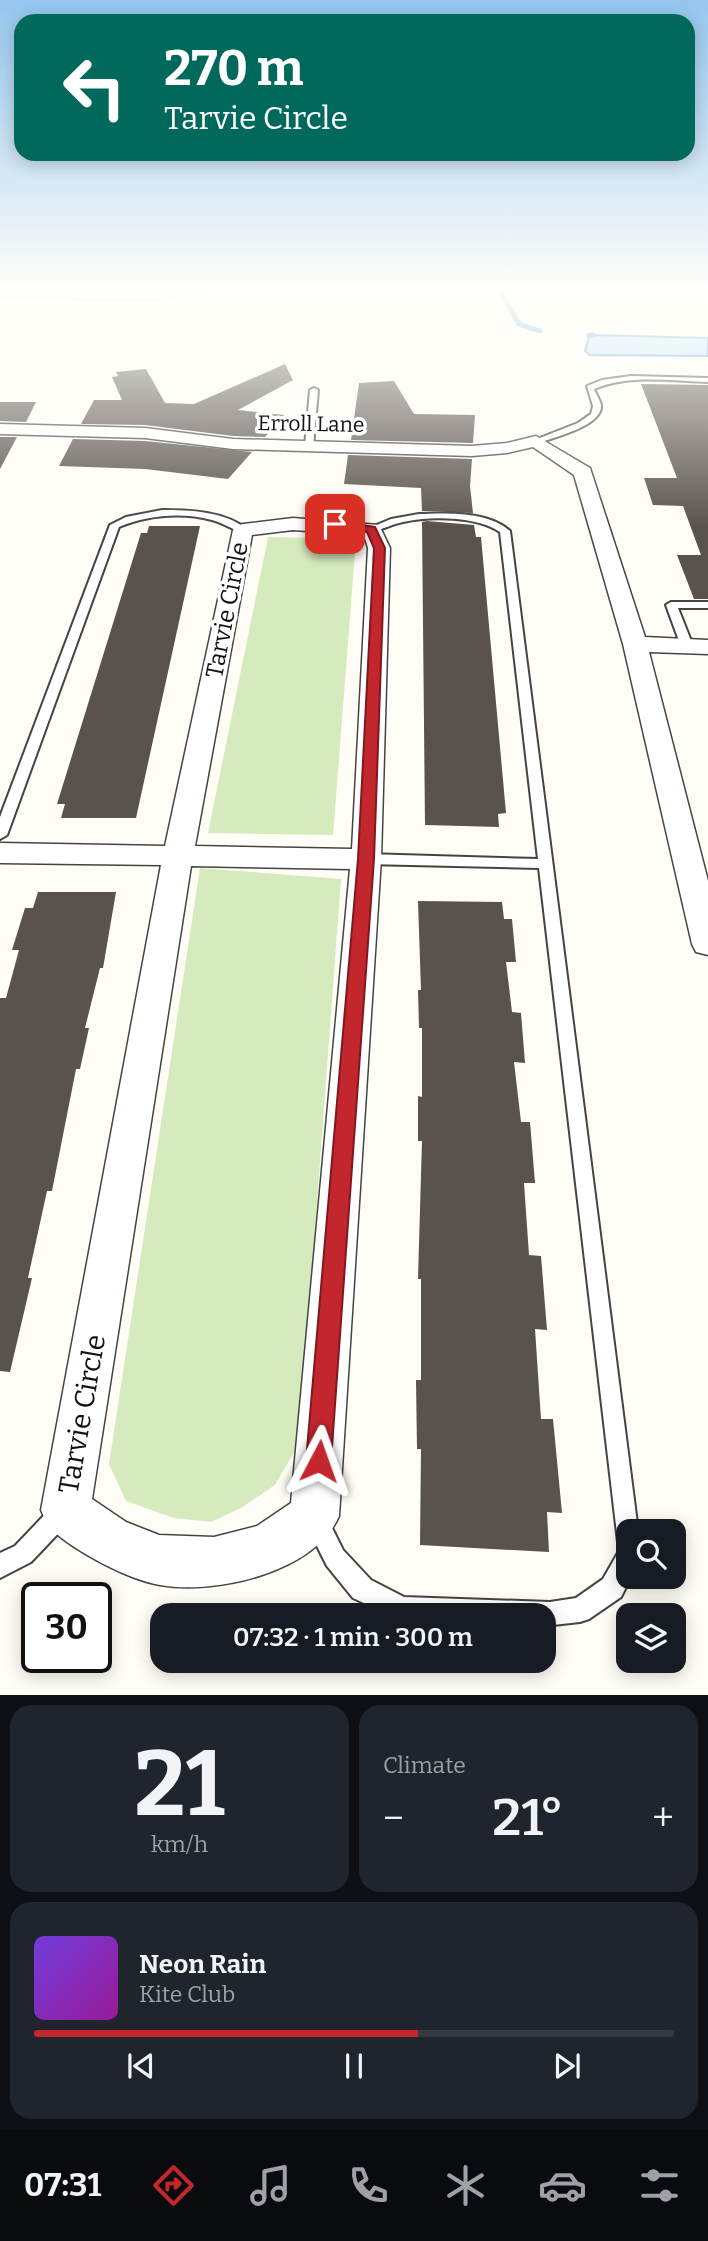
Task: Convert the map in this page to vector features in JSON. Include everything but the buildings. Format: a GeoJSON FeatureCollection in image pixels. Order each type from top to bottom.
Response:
{"type":"FeatureCollection","features":[{"type":"Feature","properties":{"kind":"street","name":"Erroll Lane"},"geometry":{"type":"LineString","coordinates":[[0,429],[145,433],[233,444],[472,451],[507,448],[536,441]]}},
{"type":"Feature","properties":{"kind":"street"},"geometry":{"type":"LineString","coordinates":[[536,441],[583,472],[635,644],[708,944]]}},
{"type":"Feature","properties":{"kind":"street","name":"Tarvie Circle"},"geometry":{"type":"LineString","coordinates":[[314,1516],[268,1548],[214,1562],[159,1560],[110,1541],[66,1510],[178,855],[243,530],[293,524],[372,529]]}},
{"type":"Feature","properties":{"kind":"street"},"geometry":{"type":"LineString","coordinates":[[314,1516],[366,859],[379,548],[372,529]]}},
{"type":"Feature","properties":{"kind":"street"},"geometry":{"type":"LineString","coordinates":[[635,644],[697,646]]}},
{"type":"Feature","properties":{"kind":"street"},"geometry":{"type":"LineString","coordinates":[[0,852],[366,859]]}},
{"type":"Feature","properties":{"kind":"lane"},"geometry":{"type":"LineString","coordinates":[[536,441],[581,425],[595,415],[597,407],[590,388],[599,382],[622,379],[708,380]]}},
{"type":"Feature","properties":{"kind":"lane"},"geometry":{"type":"LineString","coordinates":[[309,447],[314,390]]}},
{"type":"Feature","properties":{"kind":"lane"},"geometry":{"type":"LineString","coordinates":[[0,835],[115,525],[147,515],[202,515],[229,521],[243,530]]}},
{"type":"Feature","properties":{"kind":"lane"},"geometry":{"type":"LineString","coordinates":[[372,529],[409,518],[421,518],[486,520],[499,525],[505,531],[625,1519]]}},
{"type":"Feature","properties":{"kind":"lane"},"geometry":{"type":"LineString","coordinates":[[697,646],[671,605],[708,605]]}},
{"type":"Feature","properties":{"kind":"lane"},"geometry":{"type":"LineString","coordinates":[[366,859],[547,864]]}},
{"type":"Feature","properties":{"kind":"lane"},"geometry":{"type":"LineString","coordinates":[[0,1566],[23,1554],[66,1510]]}},
{"type":"Feature","properties":{"kind":"lane"},"geometry":{"type":"LineString","coordinates":[[314,1516],[335,1558],[362,1589],[403,1609],[550,1614],[580,1610],[612,1588],[616,1580]]}},
{"type":"Feature","properties":{"kind":"green space"},"geometry":{"type":"Polygon","coordinates":[[[268,537],[356,539],[333,835],[208,833],[268,537]]]}},
{"type":"Feature","properties":{"kind":"green space"},"geometry":{"type":"Polygon","coordinates":[[[200,868],[341,879],[299,1444],[275,1485],[241,1508],[211,1522],[174,1518],[126,1501],[109,1464],[200,868]]]}},
{"type":"Feature","properties":{"kind":"route"},"geometry":{"type":"LineString","coordinates":[[319,1461],[366,859],[379,548],[372,529],[335,524]]}}]}
